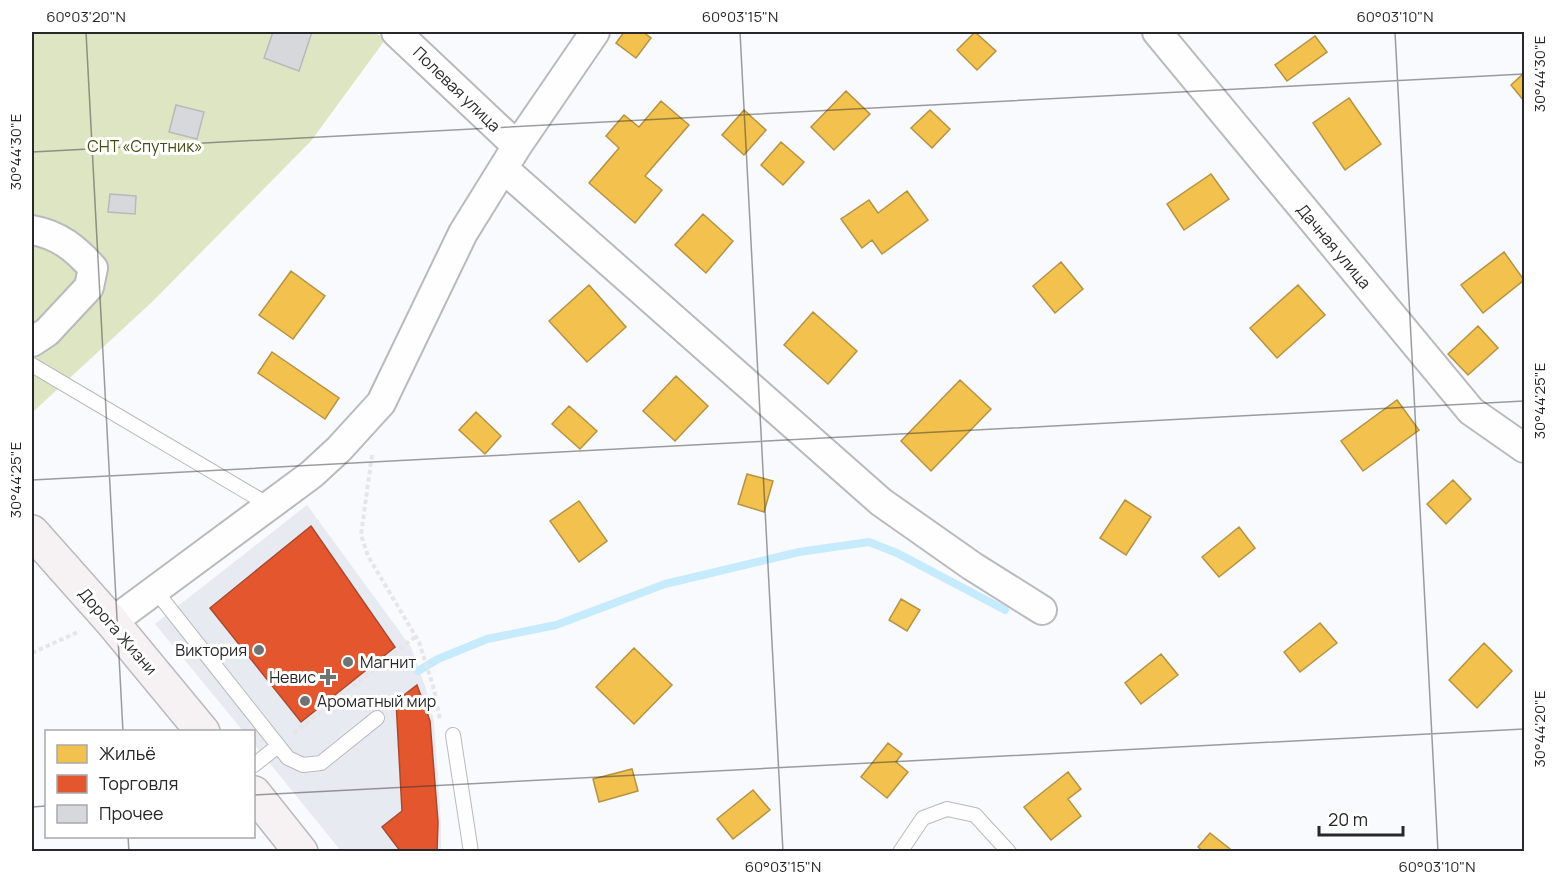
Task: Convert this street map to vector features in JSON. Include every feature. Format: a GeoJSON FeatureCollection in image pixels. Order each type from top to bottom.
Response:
{"type":"FeatureCollection","features":[{"type":"Feature","properties":{"kind":"main road","name":"Дорога Жизни"},"geometry":{"type":"LineString","coordinates":[[32,532],[99,625],[201,730]]}},
{"type":"Feature","properties":{"kind":"main road"},"geometry":{"type":"LineString","coordinates":[[255,794],[301,852]]}},
{"type":"Feature","properties":{"kind":"street","name":"Полевая улица"},"geometry":{"type":"LineString","coordinates":[[396,32],[511,158],[881,502],[972,566],[1042,610]]}},
{"type":"Feature","properties":{"kind":"street"},"geometry":{"type":"LineString","coordinates":[[99,625],[155,590],[312,474],[339,449],[381,403],[463,233],[596,32]]}},
{"type":"Feature","properties":{"kind":"street","name":"Дачная улица"},"geometry":{"type":"LineString","coordinates":[[1156,32],[1471,411],[1524,447]]}},
{"type":"Feature","properties":{"kind":"street"},"geometry":{"type":"LineString","coordinates":[[32,230],[46,233],[76,249],[93,268],[89,287],[47,333],[32,342]]}},
{"type":"Feature","properties":{"kind":"lane"},"geometry":{"type":"LineString","coordinates":[[32,365],[269,505]]}},
{"type":"Feature","properties":{"kind":"lane"},"geometry":{"type":"LineString","coordinates":[[155,590],[288,758],[303,765],[321,763],[377,718]]}},
{"type":"Feature","properties":{"kind":"lane"},"geometry":{"type":"LineString","coordinates":[[453,735],[471,852]]}},
{"type":"Feature","properties":{"kind":"lane"},"geometry":{"type":"LineString","coordinates":[[255,764],[278,746]]}},
{"type":"Feature","properties":{"kind":"lane"},"geometry":{"type":"LineString","coordinates":[[900,852],[923,818],[947,809],[975,815],[1010,852]]}},
{"type":"Feature","properties":{"kind":"path"},"geometry":{"type":"LineString","coordinates":[[381,403],[361,535],[368,556],[419,642],[434,689]]}},
{"type":"Feature","properties":{"kind":"path"},"geometry":{"type":"LineString","coordinates":[[32,654],[99,625]]}},
{"type":"Feature","properties":{"kind":"path"},"geometry":{"type":"LineString","coordinates":[[278,746],[415,637]]}},
{"type":"Feature","properties":{"kind":"shaded area"},"geometry":{"type":"Polygon","coordinates":[[[307,505],[411,647],[426,689],[434,721],[441,851],[341,851],[255,745],[255,730],[242,730],[155,624],[307,505]]]}},
{"type":"Feature","properties":{"kind":"green space","name":"СНТ «Спутник»"},"geometry":{"type":"Polygon","coordinates":[[[32,32],[375,32],[385,40],[311,141],[152,302],[34,411],[32,409],[32,32]]]}},
{"type":"Feature","properties":{"kind":"building: Жильё"},"geometry":{"type":"Polygon","coordinates":[[[624,32],[643,32],[651,38],[636,58],[616,43],[624,32]]]}},
{"type":"Feature","properties":{"kind":"building: Жильё"},"geometry":{"type":"Polygon","coordinates":[[[975,32],[996,51],[977,70],[957,50],[975,32]]]}},
{"type":"Feature","properties":{"kind":"building: Жильё"},"geometry":{"type":"Polygon","coordinates":[[[1315,36],[1327,52],[1287,81],[1275,65],[1315,36]]]}},
{"type":"Feature","properties":{"kind":"building: Жильё"},"geometry":{"type":"Polygon","coordinates":[[[1524,73],[1524,101],[1511,85],[1524,73]]]}},
{"type":"Feature","properties":{"kind":"building: Жильё"},"geometry":{"type":"Polygon","coordinates":[[[846,91],[870,114],[834,150],[811,127],[846,91]]]}},
{"type":"Feature","properties":{"kind":"building: Жильё"},"geometry":{"type":"Polygon","coordinates":[[[1349,98],[1381,144],[1345,170],[1313,123],[1349,98]]]}},
{"type":"Feature","properties":{"kind":"building: Жильё"},"geometry":{"type":"Polygon","coordinates":[[[661,101],[689,125],[645,176],[662,190],[635,223],[589,183],[619,148],[606,136],[624,115],[639,127],[661,101]]]}},
{"type":"Feature","properties":{"kind":"building: Жильё"},"geometry":{"type":"Polygon","coordinates":[[[744,110],[766,130],[744,155],[722,135],[744,110]]]}},
{"type":"Feature","properties":{"kind":"building: Жильё"},"geometry":{"type":"Polygon","coordinates":[[[930,110],[950,129],[932,148],[911,128],[930,110]]]}},
{"type":"Feature","properties":{"kind":"building: Жильё"},"geometry":{"type":"Polygon","coordinates":[[[781,142],[804,162],[783,185],[761,165],[781,142]]]}},
{"type":"Feature","properties":{"kind":"building: Жильё"},"geometry":{"type":"Polygon","coordinates":[[[1211,174],[1229,199],[1184,230],[1167,204],[1211,174]]]}},
{"type":"Feature","properties":{"kind":"building: Жильё"},"geometry":{"type":"Polygon","coordinates":[[[907,191],[928,220],[882,254],[872,240],[862,248],[841,219],[869,200],[878,213],[907,191]]]}},
{"type":"Feature","properties":{"kind":"building: Жильё"},"geometry":{"type":"Polygon","coordinates":[[[703,214],[733,241],[706,273],[675,245],[703,214]]]}},
{"type":"Feature","properties":{"kind":"building: Жильё"},"geometry":{"type":"Polygon","coordinates":[[[1504,252],[1524,280],[1483,313],[1461,285],[1504,252]]]}},
{"type":"Feature","properties":{"kind":"building: Жильё"},"geometry":{"type":"Polygon","coordinates":[[[1061,262],[1083,289],[1055,313],[1033,286],[1061,262]]]}},
{"type":"Feature","properties":{"kind":"building: Жильё"},"geometry":{"type":"Polygon","coordinates":[[[291,271],[325,296],[293,339],[259,315],[291,271]]]}},
{"type":"Feature","properties":{"kind":"building: Жильё"},"geometry":{"type":"Polygon","coordinates":[[[589,285],[626,327],[587,362],[549,321],[589,285]]]}},
{"type":"Feature","properties":{"kind":"building: Жильё"},"geometry":{"type":"Polygon","coordinates":[[[1298,285],[1325,315],[1277,358],[1250,328],[1298,285]]]}},
{"type":"Feature","properties":{"kind":"building: Жильё"},"geometry":{"type":"Polygon","coordinates":[[[813,312],[857,351],[828,384],[784,345],[813,312]]]}},
{"type":"Feature","properties":{"kind":"building: Жильё"},"geometry":{"type":"Polygon","coordinates":[[[1478,326],[1498,348],[1468,375],[1448,354],[1478,326]]]}},
{"type":"Feature","properties":{"kind":"building: Жильё"},"geometry":{"type":"Polygon","coordinates":[[[272,352],[339,398],[325,419],[258,373],[272,352]]]}},
{"type":"Feature","properties":{"kind":"building: Жильё"},"geometry":{"type":"Polygon","coordinates":[[[676,376],[708,406],[675,441],[643,411],[676,376]]]}},
{"type":"Feature","properties":{"kind":"building: Жильё"},"geometry":{"type":"Polygon","coordinates":[[[960,380],[991,409],[931,471],[901,441],[960,380]]]}},
{"type":"Feature","properties":{"kind":"building: Жильё"},"geometry":{"type":"Polygon","coordinates":[[[1397,400],[1419,430],[1363,471],[1341,441],[1397,400]]]}},
{"type":"Feature","properties":{"kind":"building: Жильё"},"geometry":{"type":"Polygon","coordinates":[[[569,406],[597,431],[580,449],[552,424],[569,406]]]}},
{"type":"Feature","properties":{"kind":"building: Жильё"},"geometry":{"type":"Polygon","coordinates":[[[476,412],[501,436],[485,454],[459,430],[476,412]]]}},
{"type":"Feature","properties":{"kind":"building: Жильё"},"geometry":{"type":"Polygon","coordinates":[[[747,474],[773,481],[764,512],[738,504],[747,474]]]}},
{"type":"Feature","properties":{"kind":"building: Жильё"},"geometry":{"type":"Polygon","coordinates":[[[1453,480],[1471,499],[1446,524],[1427,504],[1453,480]]]}},
{"type":"Feature","properties":{"kind":"building: Жильё"},"geometry":{"type":"Polygon","coordinates":[[[1125,500],[1151,517],[1126,555],[1100,538],[1125,500]]]}},
{"type":"Feature","properties":{"kind":"building: Жильё"},"geometry":{"type":"Polygon","coordinates":[[[579,501],[607,541],[579,562],[550,521],[579,501]]]}},
{"type":"Feature","properties":{"kind":"building: Жильё"},"geometry":{"type":"Polygon","coordinates":[[[1239,527],[1255,548],[1219,577],[1202,557],[1239,527]]]}},
{"type":"Feature","properties":{"kind":"building: Жильё"},"geometry":{"type":"Polygon","coordinates":[[[901,599],[920,610],[907,631],[889,620],[901,599]]]}},
{"type":"Feature","properties":{"kind":"building: Жильё"},"geometry":{"type":"Polygon","coordinates":[[[1320,623],[1337,643],[1300,672],[1284,652],[1320,623]]]}},
{"type":"Feature","properties":{"kind":"building: Жильё"},"geometry":{"type":"Polygon","coordinates":[[[1484,643],[1512,671],[1477,708],[1449,680],[1484,643]]]}},
{"type":"Feature","properties":{"kind":"building: Жильё"},"geometry":{"type":"Polygon","coordinates":[[[634,648],[672,685],[634,724],[596,687],[634,648]]]}},
{"type":"Feature","properties":{"kind":"building: Жильё"},"geometry":{"type":"Polygon","coordinates":[[[1161,654],[1178,675],[1141,704],[1125,683],[1161,654]]]}},
{"type":"Feature","properties":{"kind":"building: Жильё"},"geometry":{"type":"Polygon","coordinates":[[[888,743],[902,754],[896,762],[908,772],[887,798],[861,777],[888,743]]]}},
{"type":"Feature","properties":{"kind":"building: Жильё"},"geometry":{"type":"Polygon","coordinates":[[[632,769],[638,791],[599,802],[593,779],[632,769]]]}},
{"type":"Feature","properties":{"kind":"building: Жильё"},"geometry":{"type":"Polygon","coordinates":[[[1068,772],[1081,789],[1068,799],[1081,816],[1051,840],[1024,807],[1068,772]]]}},
{"type":"Feature","properties":{"kind":"building: Жильё"},"geometry":{"type":"Polygon","coordinates":[[[753,790],[770,810],[733,839],[717,819],[753,790]]]}},
{"type":"Feature","properties":{"kind":"building: Жильё"},"geometry":{"type":"Polygon","coordinates":[[[1210,833],[1230,849],[1228,852],[1204,852],[1198,847],[1210,833]]]}},
{"type":"Feature","properties":{"kind":"building: Торговля"},"geometry":{"type":"Polygon","coordinates":[[[311,526],[395,647],[301,722],[210,608],[311,526]]]}},
{"type":"Feature","properties":{"kind":"building: Торговля"},"geometry":{"type":"Polygon","coordinates":[[[417,685],[430,721],[438,822],[437,852],[401,852],[382,827],[402,811],[396,701],[417,685]]]}},
{"type":"Feature","properties":{"kind":"building: Прочее"},"geometry":{"type":"Polygon","coordinates":[[[273,32],[312,32],[299,71],[264,58],[273,32]]]}},
{"type":"Feature","properties":{"kind":"building: Прочее"},"geometry":{"type":"Polygon","coordinates":[[[176,105],[204,112],[197,139],[169,132],[176,105]]]}},
{"type":"Feature","properties":{"kind":"building: Прочее"},"geometry":{"type":"Polygon","coordinates":[[[110,194],[136,196],[135,214],[108,212],[110,194]]]}},
{"type":"Feature","properties":{"kind":"waterway"},"geometry":{"type":"LineString","coordinates":[[418,671],[438,659],[487,639],[556,625],[665,584],[799,552],[869,542],[897,553],[1005,610]]}},
{"type":"Feature","properties":{"kind":"place","name":"Виктория"},"geometry":{"type":"Point","coordinates":[259,650]}},
{"type":"Feature","properties":{"kind":"place","name":"Магнит"},"geometry":{"type":"Point","coordinates":[348,662]}},
{"type":"Feature","properties":{"kind":"place","name":"Невис"},"geometry":{"type":"Point","coordinates":[328,677]}},
{"type":"Feature","properties":{"kind":"place","name":"Ароматный мир"},"geometry":{"type":"Point","coordinates":[305,701]}}]}
